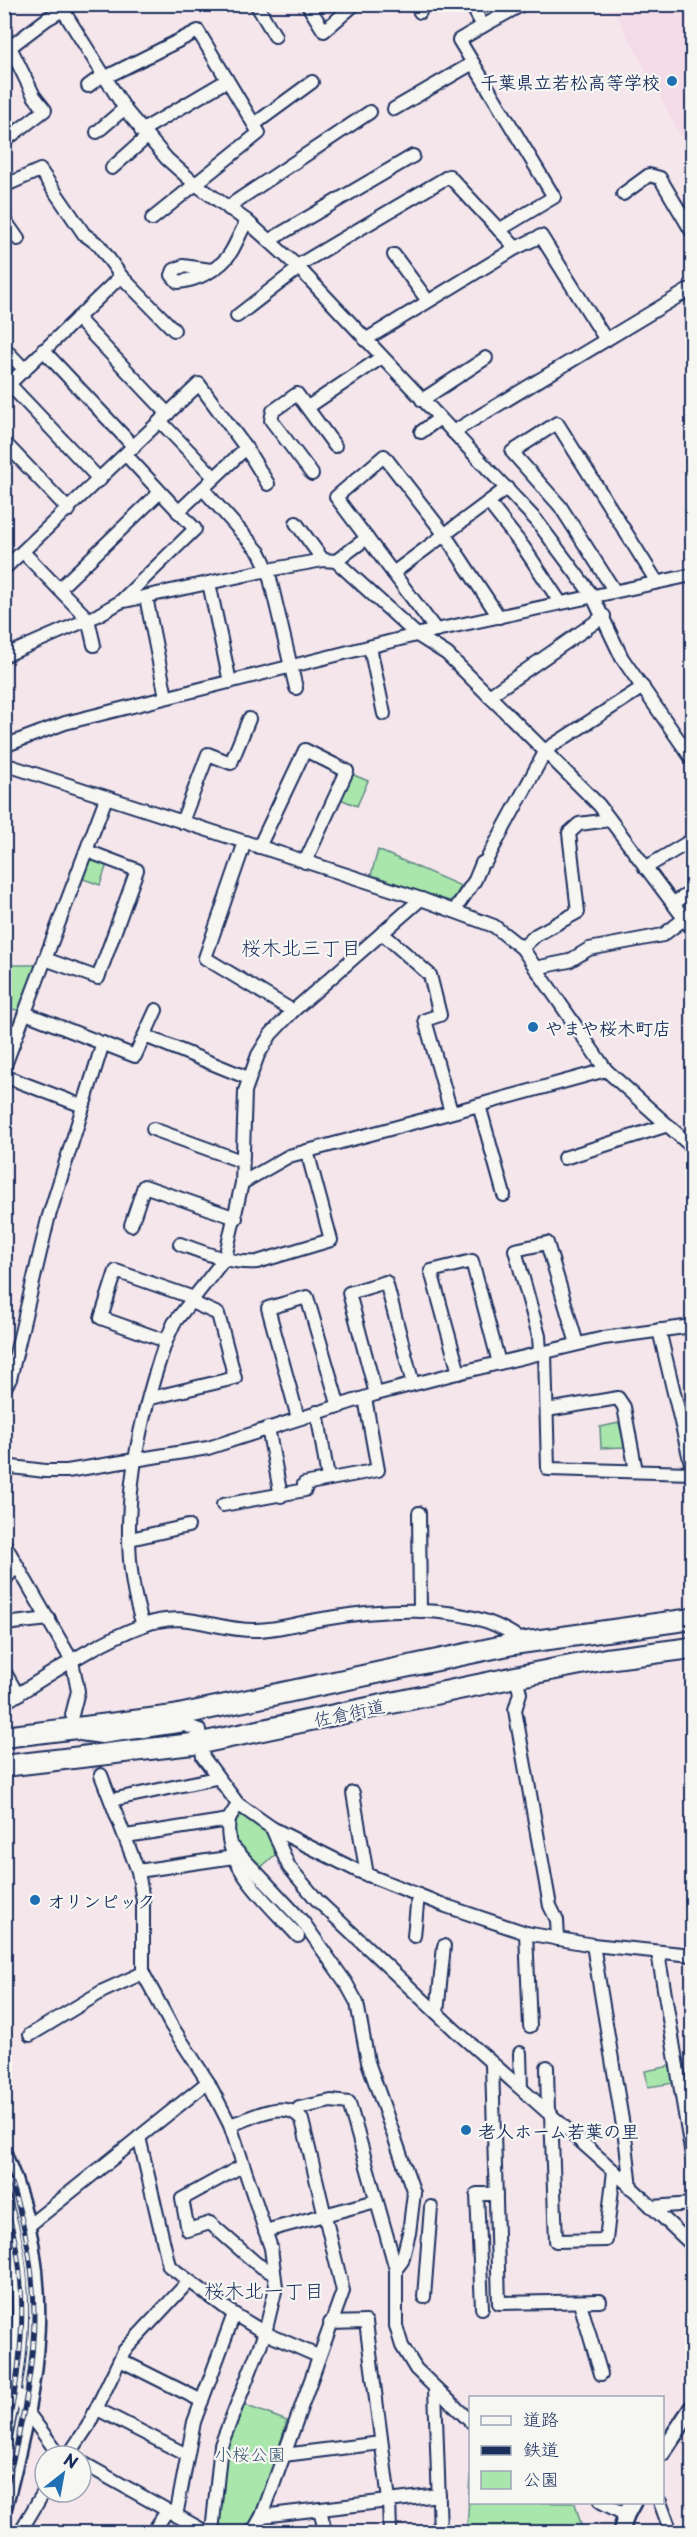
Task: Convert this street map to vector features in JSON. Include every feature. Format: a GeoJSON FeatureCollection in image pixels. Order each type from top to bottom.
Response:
{"type":"FeatureCollection","features":[{"type":"Feature","properties":{"kind":"highway","name":"佐倉街道"},"geometry":{"type":"LineString","coordinates":[[4,1737],[174,1716],[513,1644],[693,1619]]}},
{"type":"Feature","properties":{"kind":"highway","name":"佐倉街道"},"geometry":{"type":"LineString","coordinates":[[4,1766],[201,1743],[606,1659],[693,1648]]}},
{"type":"Feature","properties":{"kind":"street"},"geometry":{"type":"LineString","coordinates":[[256,4],[275,36]]}},
{"type":"Feature","properties":{"kind":"street"},"geometry":{"type":"LineString","coordinates":[[307,4],[324,31],[355,4]]}},
{"type":"Feature","properties":{"kind":"street"},"geometry":{"type":"LineString","coordinates":[[471,4],[483,26]]}},
{"type":"Feature","properties":{"kind":"street"},"geometry":{"type":"LineString","coordinates":[[499,230],[554,197],[459,40],[523,4]]}},
{"type":"Feature","properties":{"kind":"street"},"geometry":{"type":"LineString","coordinates":[[18,135],[45,110],[34,96],[7,48],[65,6],[104,76],[144,134],[194,183],[247,221],[298,267],[536,520],[592,595],[622,657],[693,759]]}},
{"type":"Feature","properties":{"kind":"street"},"geometry":{"type":"LineString","coordinates":[[88,86],[198,31],[219,64],[226,81],[256,123],[259,133],[152,219]]}},
{"type":"Feature","properties":{"kind":"street"},"geometry":{"type":"LineString","coordinates":[[394,109],[473,63]]}},
{"type":"Feature","properties":{"kind":"street"},"geometry":{"type":"LineString","coordinates":[[111,168],[144,134],[226,81]]}},
{"type":"Feature","properties":{"kind":"street"},"geometry":{"type":"LineString","coordinates":[[256,123],[312,82]]}},
{"type":"Feature","properties":{"kind":"street"},"geometry":{"type":"LineString","coordinates":[[96,132],[125,108]]}},
{"type":"Feature","properties":{"kind":"street"},"geometry":{"type":"LineString","coordinates":[[229,209],[235,202],[370,111]]}},
{"type":"Feature","properties":{"kind":"street"},"geometry":{"type":"LineString","coordinates":[[270,240],[413,156]]}},
{"type":"Feature","properties":{"kind":"street"},"geometry":{"type":"LineString","coordinates":[[4,186],[40,170],[84,234],[99,245],[121,276],[174,330]]}},
{"type":"Feature","properties":{"kind":"street"},"geometry":{"type":"LineString","coordinates":[[237,316],[298,267],[449,176],[516,248]]}},
{"type":"Feature","properties":{"kind":"street"},"geometry":{"type":"LineString","coordinates":[[623,194],[649,176],[660,178],[693,231]]}},
{"type":"Feature","properties":{"kind":"street"},"geometry":{"type":"LineString","coordinates":[[4,219],[18,239]]}},
{"type":"Feature","properties":{"kind":"street"},"geometry":{"type":"LineString","coordinates":[[211,270],[230,255],[247,221]]}},
{"type":"Feature","properties":{"kind":"street"},"geometry":{"type":"LineString","coordinates":[[365,340],[516,248],[541,237],[606,340]]}},
{"type":"Feature","properties":{"kind":"street"},"geometry":{"type":"LineString","coordinates":[[394,255],[428,301]]}},
{"type":"Feature","properties":{"kind":"street"},"geometry":{"type":"LineString","coordinates":[[100,480],[7,386],[121,276]]}},
{"type":"Feature","properties":{"kind":"street"},"geometry":{"type":"LineString","coordinates":[[453,432],[693,288]]}},
{"type":"Feature","properties":{"kind":"street"},"geometry":{"type":"LineString","coordinates":[[77,318],[214,477]]}},
{"type":"Feature","properties":{"kind":"street"},"geometry":{"type":"LineString","coordinates":[[4,348],[25,370]]}},
{"type":"Feature","properties":{"kind":"street"},"geometry":{"type":"LineString","coordinates":[[4,656],[88,619],[120,602],[195,529],[160,492],[130,451],[43,350]]}},
{"type":"Feature","properties":{"kind":"street"},"geometry":{"type":"LineString","coordinates":[[308,407],[382,357]]}},
{"type":"Feature","properties":{"kind":"street"},"geometry":{"type":"LineString","coordinates":[[422,400],[486,358]]}},
{"type":"Feature","properties":{"kind":"street"},"geometry":{"type":"LineString","coordinates":[[4,569],[69,510],[199,384],[246,448],[268,484]]}},
{"type":"Feature","properties":{"kind":"street"},"geometry":{"type":"LineString","coordinates":[[312,474],[271,420],[273,411],[297,394],[335,446]]}},
{"type":"Feature","properties":{"kind":"street"},"geometry":{"type":"LineString","coordinates":[[422,432],[440,418]]}},
{"type":"Feature","properties":{"kind":"street"},"geometry":{"type":"LineString","coordinates":[[614,590],[560,506],[512,452],[557,423],[657,582]]}},
{"type":"Feature","properties":{"kind":"street"},"geometry":{"type":"LineString","coordinates":[[4,442],[69,510]]}},
{"type":"Feature","properties":{"kind":"street"},"geometry":{"type":"LineString","coordinates":[[178,512],[246,448]]}},
{"type":"Feature","properties":{"kind":"street"},"geometry":{"type":"LineString","coordinates":[[436,630],[336,497],[384,456],[445,535],[499,617]]}},
{"type":"Feature","properties":{"kind":"street"},"geometry":{"type":"LineString","coordinates":[[393,573],[507,488]]}},
{"type":"Feature","properties":{"kind":"street"},"geometry":{"type":"LineString","coordinates":[[203,489],[260,553],[268,570],[296,688]]}},
{"type":"Feature","properties":{"kind":"street"},"geometry":{"type":"LineString","coordinates":[[59,589],[160,492]]}},
{"type":"Feature","properties":{"kind":"street"},"geometry":{"type":"LineString","coordinates":[[488,502],[524,548],[560,602]]}},
{"type":"Feature","properties":{"kind":"street"},"geometry":{"type":"LineString","coordinates":[[296,523],[330,560],[417,635],[447,654],[599,805],[693,929]]}},
{"type":"Feature","properties":{"kind":"street"},"geometry":{"type":"LineString","coordinates":[[120,602],[268,570],[330,560],[367,538]]}},
{"type":"Feature","properties":{"kind":"street"},"geometry":{"type":"LineString","coordinates":[[23,552],[88,619],[94,645]]}},
{"type":"Feature","properties":{"kind":"street"},"geometry":{"type":"LineString","coordinates":[[4,746],[65,723],[230,681],[436,630],[614,590],[693,575]]}},
{"type":"Feature","properties":{"kind":"street"},"geometry":{"type":"LineString","coordinates":[[209,584],[230,681]]}},
{"type":"Feature","properties":{"kind":"street"},"geometry":{"type":"LineString","coordinates":[[146,597],[166,697]]}},
{"type":"Feature","properties":{"kind":"street"},"geometry":{"type":"LineString","coordinates":[[489,696],[604,616]]}},
{"type":"Feature","properties":{"kind":"street"},"geometry":{"type":"LineString","coordinates":[[370,647],[384,714]]}},
{"type":"Feature","properties":{"kind":"street"},"geometry":{"type":"LineString","coordinates":[[454,911],[475,880],[482,863],[486,861],[544,752],[643,687]]}},
{"type":"Feature","properties":{"kind":"street"},"geometry":{"type":"LineString","coordinates":[[182,822],[208,754],[231,763],[249,719]]}},
{"type":"Feature","properties":{"kind":"street"},"geometry":{"type":"LineString","coordinates":[[260,847],[305,750],[347,771],[305,862]]}},
{"type":"Feature","properties":{"kind":"street"},"geometry":{"type":"LineString","coordinates":[[4,764],[421,899],[494,926],[522,948],[606,1070],[693,1147]]}},
{"type":"Feature","properties":{"kind":"street"},"geometry":{"type":"LineString","coordinates":[[4,1068],[106,798]]}},
{"type":"Feature","properties":{"kind":"street"},"geometry":{"type":"LineString","coordinates":[[522,948],[536,935],[578,912],[569,833],[579,824],[609,820]]}},
{"type":"Feature","properties":{"kind":"street"},"geometry":{"type":"LineString","coordinates":[[645,868],[693,840]]}},
{"type":"Feature","properties":{"kind":"street"},"geometry":{"type":"LineString","coordinates":[[245,842],[205,958],[293,1011]]}},
{"type":"Feature","properties":{"kind":"street"},"geometry":{"type":"LineString","coordinates":[[45,959],[98,978],[137,870],[87,851]]}},
{"type":"Feature","properties":{"kind":"street"},"geometry":{"type":"LineString","coordinates":[[673,903],[693,892]]}},
{"type":"Feature","properties":{"kind":"street"},"geometry":{"type":"LineString","coordinates":[[143,1625],[134,1590],[130,1539],[135,1459],[166,1341],[174,1323],[225,1258],[236,1218],[242,1183],[243,1107],[248,1078],[271,1034],[293,1011],[421,899]]}},
{"type":"Feature","properties":{"kind":"street"},"geometry":{"type":"LineString","coordinates":[[535,968],[569,961],[589,949],[663,935],[684,919]]}},
{"type":"Feature","properties":{"kind":"street"},"geometry":{"type":"LineString","coordinates":[[382,933],[430,975],[440,1015],[425,1020],[451,1112]]}},
{"type":"Feature","properties":{"kind":"street"},"geometry":{"type":"LineString","coordinates":[[26,1013],[135,1056],[156,1010]]}},
{"type":"Feature","properties":{"kind":"street"},"geometry":{"type":"LineString","coordinates":[[4,1031],[18,1031]]}},
{"type":"Feature","properties":{"kind":"street"},"geometry":{"type":"LineString","coordinates":[[145,1036],[248,1078]]}},
{"type":"Feature","properties":{"kind":"street"},"geometry":{"type":"LineString","coordinates":[[4,1389],[10,1379],[48,1218],[103,1043]]}},
{"type":"Feature","properties":{"kind":"street"},"geometry":{"type":"LineString","coordinates":[[242,1183],[289,1156],[606,1070]]}},
{"type":"Feature","properties":{"kind":"street"},"geometry":{"type":"LineString","coordinates":[[4,1076],[83,1106]]}},
{"type":"Feature","properties":{"kind":"street"},"geometry":{"type":"LineString","coordinates":[[479,1105],[504,1195]]}},
{"type":"Feature","properties":{"kind":"street"},"geometry":{"type":"LineString","coordinates":[[564,1158],[668,1125]]}},
{"type":"Feature","properties":{"kind":"street"},"geometry":{"type":"LineString","coordinates":[[153,1129],[241,1161]]}},
{"type":"Feature","properties":{"kind":"street"},"geometry":{"type":"LineString","coordinates":[[180,1244],[225,1258],[257,1262],[332,1240],[307,1151]]}},
{"type":"Feature","properties":{"kind":"street"},"geometry":{"type":"LineString","coordinates":[[131,1225],[144,1186],[236,1218]]}},
{"type":"Feature","properties":{"kind":"street"},"geometry":{"type":"LineString","coordinates":[[577,1344],[547,1243],[515,1250],[543,1352],[548,1469],[636,1472],[693,1470],[659,1330]]}},
{"type":"Feature","properties":{"kind":"street"},"geometry":{"type":"LineString","coordinates":[[459,1373],[431,1271],[472,1261],[499,1363]]}},
{"type":"Feature","properties":{"kind":"street"},"geometry":{"type":"LineString","coordinates":[[151,1398],[235,1378],[218,1314],[193,1300],[116,1271],[101,1318],[166,1341]]}},
{"type":"Feature","properties":{"kind":"street"},"geometry":{"type":"LineString","coordinates":[[223,1505],[281,1496],[305,1490],[304,1484],[378,1470],[371,1396],[348,1293],[386,1282],[413,1384]]}},
{"type":"Feature","properties":{"kind":"street"},"geometry":{"type":"LineString","coordinates":[[298,1418],[268,1308],[308,1297],[339,1407]]}},
{"type":"Feature","properties":{"kind":"street"},"geometry":{"type":"LineString","coordinates":[[4,1466],[45,1471],[67,1470],[208,1448],[317,1412],[413,1384],[577,1344],[693,1326]]}},
{"type":"Feature","properties":{"kind":"street"},"geometry":{"type":"LineString","coordinates":[[547,1410],[618,1398],[624,1407],[636,1472]]}},
{"type":"Feature","properties":{"kind":"street"},"geometry":{"type":"LineString","coordinates":[[317,1412],[328,1478]]}},
{"type":"Feature","properties":{"kind":"street"},"geometry":{"type":"LineString","coordinates":[[268,1428],[281,1496]]}},
{"type":"Feature","properties":{"kind":"street"},"geometry":{"type":"LineString","coordinates":[[419,1513],[420,1611]]}},
{"type":"Feature","properties":{"kind":"street"},"geometry":{"type":"LineString","coordinates":[[130,1539],[188,1526]]}},
{"type":"Feature","properties":{"kind":"street"},"geometry":{"type":"LineString","coordinates":[[4,1543],[72,1661],[78,1691],[72,1714]]}},
{"type":"Feature","properties":{"kind":"street"},"geometry":{"type":"LineString","coordinates":[[4,1581],[16,1566]]}},
{"type":"Feature","properties":{"kind":"street"},"geometry":{"type":"LineString","coordinates":[[4,1702],[72,1661],[143,1625],[177,1617],[256,1630],[400,1609],[483,1618],[514,1635],[513,1644]]}},
{"type":"Feature","properties":{"kind":"street"},"geometry":{"type":"LineString","coordinates":[[4,1624],[49,1618]]}},
{"type":"Feature","properties":{"kind":"street"},"geometry":{"type":"LineString","coordinates":[[4,1671],[18,1695]]}},
{"type":"Feature","properties":{"kind":"street"},"geometry":{"type":"LineString","coordinates":[[516,1677],[520,1693],[515,1710],[550,1906],[557,1920],[558,1939]]}},
{"type":"Feature","properties":{"kind":"street"},"geometry":{"type":"LineString","coordinates":[[59,1731],[102,1737],[185,1725],[199,1730],[203,1757],[216,1778],[238,1804],[272,1828],[367,1875],[526,1933],[593,1945],[693,1955]]}},
{"type":"Feature","properties":{"kind":"street"},"geometry":{"type":"LineString","coordinates":[[101,1775],[138,1871],[143,1900],[143,1973],[171,2025],[208,2082],[230,2125],[271,2248],[276,2288],[266,2333],[221,2445],[212,2532]]}},
{"type":"Feature","properties":{"kind":"street"},"geometry":{"type":"LineString","coordinates":[[111,1800],[216,1778]]}},
{"type":"Feature","properties":{"kind":"street"},"geometry":{"type":"LineString","coordinates":[[353,1792],[367,1875]]}},
{"type":"Feature","properties":{"kind":"street"},"geometry":{"type":"LineString","coordinates":[[238,1804],[229,1820],[233,1852],[240,1871],[298,1936]]}},
{"type":"Feature","properties":{"kind":"street"},"geometry":{"type":"LineString","coordinates":[[126,1836],[229,1820]]}},
{"type":"Feature","properties":{"kind":"street"},"geometry":{"type":"LineString","coordinates":[[272,1828],[289,1867],[317,1900],[492,2064],[550,2113],[693,2245]]}},
{"type":"Feature","properties":{"kind":"street"},"geometry":{"type":"LineString","coordinates":[[138,1871],[233,1852]]}},
{"type":"Feature","properties":{"kind":"street"},"geometry":{"type":"LineString","coordinates":[[233,1852],[303,1922],[346,1983],[357,2003],[368,2062],[414,2193],[414,2209],[407,2242],[402,2261],[396,2269]]}},
{"type":"Feature","properties":{"kind":"street"},"geometry":{"type":"LineString","coordinates":[[414,1936],[418,1895]]}},
{"type":"Feature","properties":{"kind":"street"},"geometry":{"type":"LineString","coordinates":[[526,1933],[530,2026]]}},
{"type":"Feature","properties":{"kind":"street"},"geometry":{"type":"LineString","coordinates":[[593,1945],[626,2144],[631,2188]]}},
{"type":"Feature","properties":{"kind":"street"},"geometry":{"type":"LineString","coordinates":[[437,2013],[444,1946]]}},
{"type":"Feature","properties":{"kind":"street"},"geometry":{"type":"LineString","coordinates":[[658,1953],[693,2156]]}},
{"type":"Feature","properties":{"kind":"street"},"geometry":{"type":"LineString","coordinates":[[30,2035],[103,1991],[143,1973]]}},
{"type":"Feature","properties":{"kind":"street"},"geometry":{"type":"LineString","coordinates":[[520,2053],[521,2088]]}},
{"type":"Feature","properties":{"kind":"street"},"geometry":{"type":"LineString","coordinates":[[492,2064],[500,2303],[600,2301]]}},
{"type":"Feature","properties":{"kind":"street"},"geometry":{"type":"LineString","coordinates":[[547,2067],[556,2241],[606,2240],[614,2171]]}},
{"type":"Feature","properties":{"kind":"street"},"geometry":{"type":"LineString","coordinates":[[27,2227],[208,2082]]}},
{"type":"Feature","properties":{"kind":"street"},"geometry":{"type":"LineString","coordinates":[[296,2112],[298,2108],[331,2101],[348,2103],[396,2269],[396,2326],[402,2346],[416,2369],[469,2419]]}},
{"type":"Feature","properties":{"kind":"street"},"geometry":{"type":"LineString","coordinates":[[230,2125],[285,2108],[296,2112],[302,2120],[343,2291],[262,2516],[253,2532]]}},
{"type":"Feature","properties":{"kind":"street"},"geometry":{"type":"LineString","coordinates":[[140,2137],[169,2266],[234,2314],[266,2333],[318,2356]]}},
{"type":"Feature","properties":{"kind":"street"},"geometry":{"type":"LineString","coordinates":[[4,2155],[27,2227],[37,2289],[38,2333],[28,2413],[4,2506]]}},
{"type":"Feature","properties":{"kind":"street"},"geometry":{"type":"LineString","coordinates":[[242,2166],[182,2199],[188,2230],[210,2223],[257,2264],[274,2274]]}},
{"type":"Feature","properties":{"kind":"street"},"geometry":{"type":"LineString","coordinates":[[482,2308],[477,2194],[496,2194]]}},
{"type":"Feature","properties":{"kind":"street"},"geometry":{"type":"LineString","coordinates":[[265,2231],[376,2201]]}},
{"type":"Feature","properties":{"kind":"street"},"geometry":{"type":"LineString","coordinates":[[4,2204],[9,2244],[21,2294],[21,2333],[14,2388],[4,2435]]}},
{"type":"Feature","properties":{"kind":"street"},"geometry":{"type":"LineString","coordinates":[[652,2207],[693,2204]]}},
{"type":"Feature","properties":{"kind":"street"},"geometry":{"type":"LineString","coordinates":[[424,2297],[431,2207]]}},
{"type":"Feature","properties":{"kind":"street"},"geometry":{"type":"LineString","coordinates":[[75,2444],[97,2409],[124,2351],[189,2281]]}},
{"type":"Feature","properties":{"kind":"street"},"geometry":{"type":"LineString","coordinates":[[580,2303],[602,2374]]}},
{"type":"Feature","properties":{"kind":"street"},"geometry":{"type":"LineString","coordinates":[[153,2532],[172,2513],[194,2422],[234,2314]]}},
{"type":"Feature","properties":{"kind":"street"},"geometry":{"type":"LineString","coordinates":[[330,2323],[366,2322],[389,2500],[390,2532]]}},
{"type":"Feature","properties":{"kind":"street"},"geometry":{"type":"LineString","coordinates":[[120,2360],[202,2401]]}},
{"type":"Feature","properties":{"kind":"street"},"geometry":{"type":"LineString","coordinates":[[4,2374],[28,2413],[56,2444]]}},
{"type":"Feature","properties":{"kind":"street"},"geometry":{"type":"LineString","coordinates":[[435,2389],[440,2532]]}},
{"type":"Feature","properties":{"kind":"street"},"geometry":{"type":"LineString","coordinates":[[664,2452],[693,2408]]}},
{"type":"Feature","properties":{"kind":"street"},"geometry":{"type":"LineString","coordinates":[[97,2409],[187,2455]]}},
{"type":"Feature","properties":{"kind":"street"},"geometry":{"type":"LineString","coordinates":[[284,2455],[381,2444]]}},
{"type":"Feature","properties":{"kind":"street"},"geometry":{"type":"LineString","coordinates":[[93,2469],[206,2532]]}},
{"type":"Feature","properties":{"kind":"street"},"geometry":{"type":"LineString","coordinates":[[262,2516],[439,2495]]}},
{"type":"Feature","properties":{"kind":"street"},"geometry":{"type":"LineString","coordinates":[[21,2532],[37,2504]]}},
{"type":"Feature","properties":{"kind":"street"},"geometry":{"type":"LineString","coordinates":[[609,2504],[629,2509],[621,2532]]}},
{"type":"Feature","properties":{"kind":"street"},"geometry":{"type":"LineString","coordinates":[[661,2504],[671,2532]]}},
{"type":"Feature","properties":{"kind":"street"},"geometry":{"type":"LineString","coordinates":[[320,2509],[325,2532]]}},
{"type":"Feature","properties":{"kind":"shaded area","name":"千葉県立若松高等学校"},"geometry":{"type":"Polygon","coordinates":[[[611,5],[692,5],[692,157],[611,5]]]}},
{"type":"Feature","properties":{"kind":"green space"},"geometry":{"type":"Polygon","coordinates":[[[349,773],[368,781],[357,806],[338,798],[349,773]]]}},
{"type":"Feature","properties":{"kind":"green space"},"geometry":{"type":"Polygon","coordinates":[[[378,850],[461,886],[455,897],[449,901],[371,875],[378,850]]]}},
{"type":"Feature","properties":{"kind":"green space"},"geometry":{"type":"Polygon","coordinates":[[[88,857],[107,864],[100,885],[81,878],[88,857]]]}},
{"type":"Feature","properties":{"kind":"green space"},"geometry":{"type":"Polygon","coordinates":[[[4,965],[40,965],[22,1010],[5,1009],[4,965]]]}},
{"type":"Feature","properties":{"kind":"green space"},"geometry":{"type":"Polygon","coordinates":[[[619,1423],[625,1447],[601,1448],[600,1427],[619,1423]]]}},
{"type":"Feature","properties":{"kind":"green space"},"geometry":{"type":"Polygon","coordinates":[[[240,1808],[268,1832],[277,1853],[258,1870],[234,1845],[231,1820],[240,1808]]]}},
{"type":"Feature","properties":{"kind":"green space"},"geometry":{"type":"Polygon","coordinates":[[[671,2066],[674,2083],[648,2087],[645,2071],[671,2066]]]}},
{"type":"Feature","properties":{"kind":"green space","name":"小桜公園"},"geometry":{"type":"Polygon","coordinates":[[[242,2404],[287,2421],[269,2478],[251,2520],[243,2527],[218,2528],[224,2450],[242,2404]]]}},
{"type":"Feature","properties":{"kind":"green space"},"geometry":{"type":"Polygon","coordinates":[[[469,2494],[469,2504],[575,2504],[583,2532],[467,2532],[469,2494]]]}},
{"type":"Feature","properties":{"kind":"tunnel"},"geometry":{"type":"LineString","coordinates":[[77,1726],[101,1775]]}},
{"type":"Feature","properties":{"kind":"railway"},"geometry":{"type":"LineString","coordinates":[[4,2164],[19,2209],[29,2251],[34,2331],[24,2411],[4,2497]]}},
{"type":"Feature","properties":{"kind":"railway"},"geometry":{"type":"LineString","coordinates":[[4,2201],[13,2231],[18,2261],[22,2322],[16,2384],[4,2444]]}},
{"type":"Feature","properties":{"kind":"place","name":"千葉県立若松高等学校"},"geometry":{"type":"Point","coordinates":[672,81]}},
{"type":"Feature","properties":{"kind":"place","name":"やまや桜木町店"},"geometry":{"type":"Point","coordinates":[533,1027]}},
{"type":"Feature","properties":{"kind":"place","name":"オリンピック"},"geometry":{"type":"Point","coordinates":[35,1900]}},
{"type":"Feature","properties":{"kind":"place","name":"老人ホーム若葉の里"},"geometry":{"type":"Point","coordinates":[466,2130]}},
{"type":"Feature","properties":{"kind":"district","name":"桜木北三丁目"},"geometry":{"type":"Point","coordinates":[301,947]}},
{"type":"Feature","properties":{"kind":"district","name":"桜木北一丁目"},"geometry":{"type":"Point","coordinates":[264,2290]}}]}
